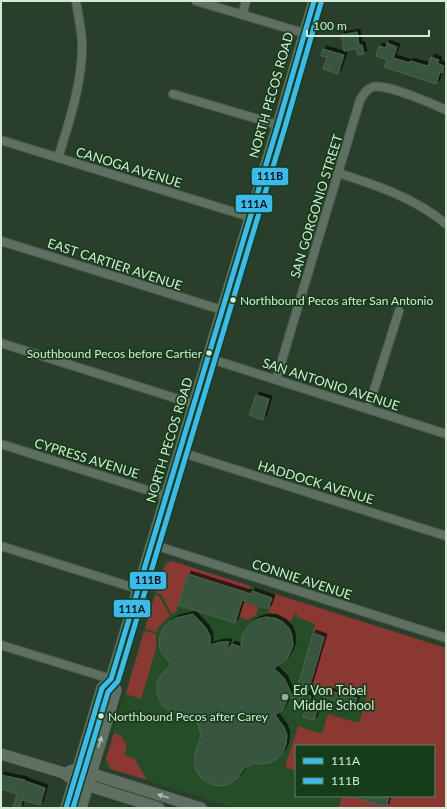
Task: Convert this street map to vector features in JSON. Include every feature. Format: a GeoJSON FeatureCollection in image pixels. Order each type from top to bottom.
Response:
{"type":"FeatureCollection","features":[{"type":"Feature","properties":{"kind":"main road","name":"NORTH PECOS ROAD"},"geometry":{"type":"LineString","coordinates":[[66,808],[102,688],[111,679],[314,1]]}},
{"type":"Feature","properties":{"kind":"main road","name":"NORTH PECOS ROAD"},"geometry":{"type":"LineString","coordinates":[[80,808],[116,690],[111,679]]}},
{"type":"Feature","properties":{"kind":"main road"},"geometry":{"type":"LineString","coordinates":[[1,754],[64,773],[74,782],[159,808]]}},
{"type":"Feature","properties":{"kind":"main road"},"geometry":{"type":"LineString","coordinates":[[64,773],[77,769],[200,808]]}},
{"type":"Feature","properties":{"kind":"street"},"geometry":{"type":"LineString","coordinates":[[58,158],[77,96],[81,69],[82,39],[76,1]]}},
{"type":"Feature","properties":{"kind":"street"},"geometry":{"type":"LineString","coordinates":[[196,1],[304,33]]}},
{"type":"Feature","properties":{"kind":"street"},"geometry":{"type":"LineString","coordinates":[[242,15],[246,1]]}},
{"type":"Feature","properties":{"kind":"street","name":"SAN GORGONIO STREET"},"geometry":{"type":"LineString","coordinates":[[276,380],[360,100],[366,91],[374,86],[416,97],[446,110]]}},
{"type":"Feature","properties":{"kind":"street"},"geometry":{"type":"LineString","coordinates":[[173,94],[278,125]]}},
{"type":"Feature","properties":{"kind":"street","name":"CANOGA AVENUE"},"geometry":{"type":"LineString","coordinates":[[1,140],[250,217]]}},
{"type":"Feature","properties":{"kind":"street"},"geometry":{"type":"LineString","coordinates":[[338,173],[377,185],[398,194],[440,218],[446,224]]}},
{"type":"Feature","properties":{"kind":"street","name":"EAST CARTIER AVENUE"},"geometry":{"type":"LineString","coordinates":[[1,241],[222,310]]}},
{"type":"Feature","properties":{"kind":"street"},"geometry":{"type":"LineString","coordinates":[[368,409],[399,311]]}},
{"type":"Feature","properties":{"kind":"street"},"geometry":{"type":"LineString","coordinates":[[1,343],[194,404]]}},
{"type":"Feature","properties":{"kind":"street","name":"SAN ANTONIO AVENUE"},"geometry":{"type":"LineString","coordinates":[[208,358],[446,434]]}},
{"type":"Feature","properties":{"kind":"street","name":"CYPRESS AVENUE"},"geometry":{"type":"LineString","coordinates":[[1,444],[166,496]]}},
{"type":"Feature","properties":{"kind":"street","name":"HADDOCK AVENUE"},"geometry":{"type":"LineString","coordinates":[[180,452],[446,536]]}},
{"type":"Feature","properties":{"kind":"street","name":"CONNIE AVENUE"},"geometry":{"type":"LineString","coordinates":[[151,544],[446,638]]}},
{"type":"Feature","properties":{"kind":"street"},"geometry":{"type":"LineString","coordinates":[[1,546],[138,588]]}},
{"type":"Feature","properties":{"kind":"street"},"geometry":{"type":"LineString","coordinates":[[1,646],[111,679]]}},
{"type":"Feature","properties":{"kind":"shaded area","name":"Ed Von Tobel Middle School"},"geometry":{"type":"Polygon","coordinates":[[[165,559],[446,648],[446,808],[235,808],[103,767],[165,559]]]}},
{"type":"Feature","properties":{"kind":"shaded area"},"geometry":{"type":"Polygon","coordinates":[[[172,561],[250,586],[248,592],[188,573],[176,612],[172,614],[161,594],[156,593],[162,570],[172,561]]]}},
{"type":"Feature","properties":{"kind":"shaded area"},"geometry":{"type":"Polygon","coordinates":[[[275,594],[446,648],[446,808],[339,808],[342,797],[435,797],[435,745],[295,745],[295,771],[285,767],[298,726],[322,734],[328,714],[359,723],[367,696],[347,691],[345,696],[325,690],[323,694],[310,690],[325,636],[313,632],[315,624],[297,617],[296,613],[289,623],[276,614],[268,613],[275,594]]]}},
{"type":"Feature","properties":{"kind":"shaded area"},"geometry":{"type":"Polygon","coordinates":[[[155,595],[159,596],[170,616],[160,625],[156,632],[145,629],[155,595]]]}},
{"type":"Feature","properties":{"kind":"shaded area"},"geometry":{"type":"Polygon","coordinates":[[[244,602],[258,607],[256,615],[248,620],[239,617],[244,602]]]}},
{"type":"Feature","properties":{"kind":"shaded area"},"geometry":{"type":"Polygon","coordinates":[[[144,631],[156,634],[156,649],[141,699],[126,694],[144,631]]]}},
{"type":"Feature","properties":{"kind":"shaded area"},"geometry":{"type":"Polygon","coordinates":[[[114,733],[121,736],[127,746],[124,755],[134,758],[147,780],[111,769],[106,759],[114,733]]]}},
{"type":"Feature","properties":{"kind":"building"},"geometry":{"type":"Polygon","coordinates":[[[357,32],[359,45],[362,45],[364,54],[358,55],[356,49],[344,51],[341,35],[357,32]]]}},
{"type":"Feature","properties":{"kind":"building"},"geometry":{"type":"Polygon","coordinates":[[[387,43],[397,47],[393,58],[428,66],[431,57],[439,60],[437,63],[444,66],[442,73],[440,72],[436,84],[384,67],[387,60],[376,56],[379,46],[386,48],[387,43]]]}},
{"type":"Feature","properties":{"kind":"building"},"geometry":{"type":"Polygon","coordinates":[[[323,49],[344,55],[338,74],[323,69],[327,57],[321,56],[323,49]]]}},
{"type":"Feature","properties":{"kind":"building"},"geometry":{"type":"Polygon","coordinates":[[[256,395],[269,399],[263,420],[249,415],[256,395]]]}},
{"type":"Feature","properties":{"kind":"building"},"geometry":{"type":"Polygon","coordinates":[[[188,574],[251,594],[252,591],[272,598],[268,609],[242,600],[235,623],[178,605],[188,574]]]}},
{"type":"Feature","properties":{"kind":"building"},"geometry":{"type":"Polygon","coordinates":[[[193,614],[206,628],[210,636],[210,645],[221,642],[229,642],[226,651],[232,644],[241,647],[242,636],[251,623],[266,617],[275,618],[283,622],[289,628],[292,636],[293,645],[290,653],[286,660],[274,668],[284,678],[294,699],[288,697],[282,710],[275,715],[284,727],[287,735],[283,752],[278,758],[270,763],[254,763],[244,768],[238,778],[223,786],[214,785],[207,782],[200,777],[196,770],[194,762],[195,754],[201,735],[198,724],[191,717],[169,711],[163,706],[157,691],[157,683],[161,675],[171,664],[161,652],[159,644],[163,628],[176,618],[193,614]]]}},
{"type":"Feature","properties":{"kind":"building"},"geometry":{"type":"Polygon","coordinates":[[[313,633],[324,637],[307,695],[311,696],[309,703],[294,699],[313,633]]]}},
{"type":"Feature","properties":{"kind":"building"},"geometry":{"type":"Polygon","coordinates":[[[325,690],[357,698],[353,710],[343,707],[344,703],[323,697],[325,690]]]}},
{"type":"Feature","properties":{"kind":"building"},"geometry":{"type":"Polygon","coordinates":[[[306,707],[317,710],[314,720],[303,717],[306,707]]]}},
{"type":"Feature","properties":{"kind":"building"},"geometry":{"type":"Polygon","coordinates":[[[1,775],[25,780],[45,788],[40,805],[22,800],[20,808],[13,808],[17,794],[1,789],[1,775]]]}},
{"type":"Feature","properties":{"kind":"building"},"geometry":{"type":"Polygon","coordinates":[[[357,797],[389,797],[386,807],[357,797]]]}},
{"type":"Feature","properties":{"kind":"transit line","name":"111A"},"geometry":{"type":"LineString","coordinates":[[66,808],[102,688],[111,679],[314,1]]}},
{"type":"Feature","properties":{"kind":"transit line","name":"111B"},"geometry":{"type":"LineString","coordinates":[[73,808],[108,692],[118,681],[321,3]]}},
{"type":"Feature","properties":{"kind":"place","name":"Northbound Pecos after San Antonio"},"geometry":{"type":"Point","coordinates":[233,300]}},
{"type":"Feature","properties":{"kind":"place","name":"Southbound Pecos before Cartier"},"geometry":{"type":"Point","coordinates":[209,353]}},
{"type":"Feature","properties":{"kind":"place","name":"Ed Von Tobel Middle School"},"geometry":{"type":"Point","coordinates":[285,697]}},
{"type":"Feature","properties":{"kind":"place","name":"Northbound Pecos after Carey"},"geometry":{"type":"Point","coordinates":[101,716]}}]}
